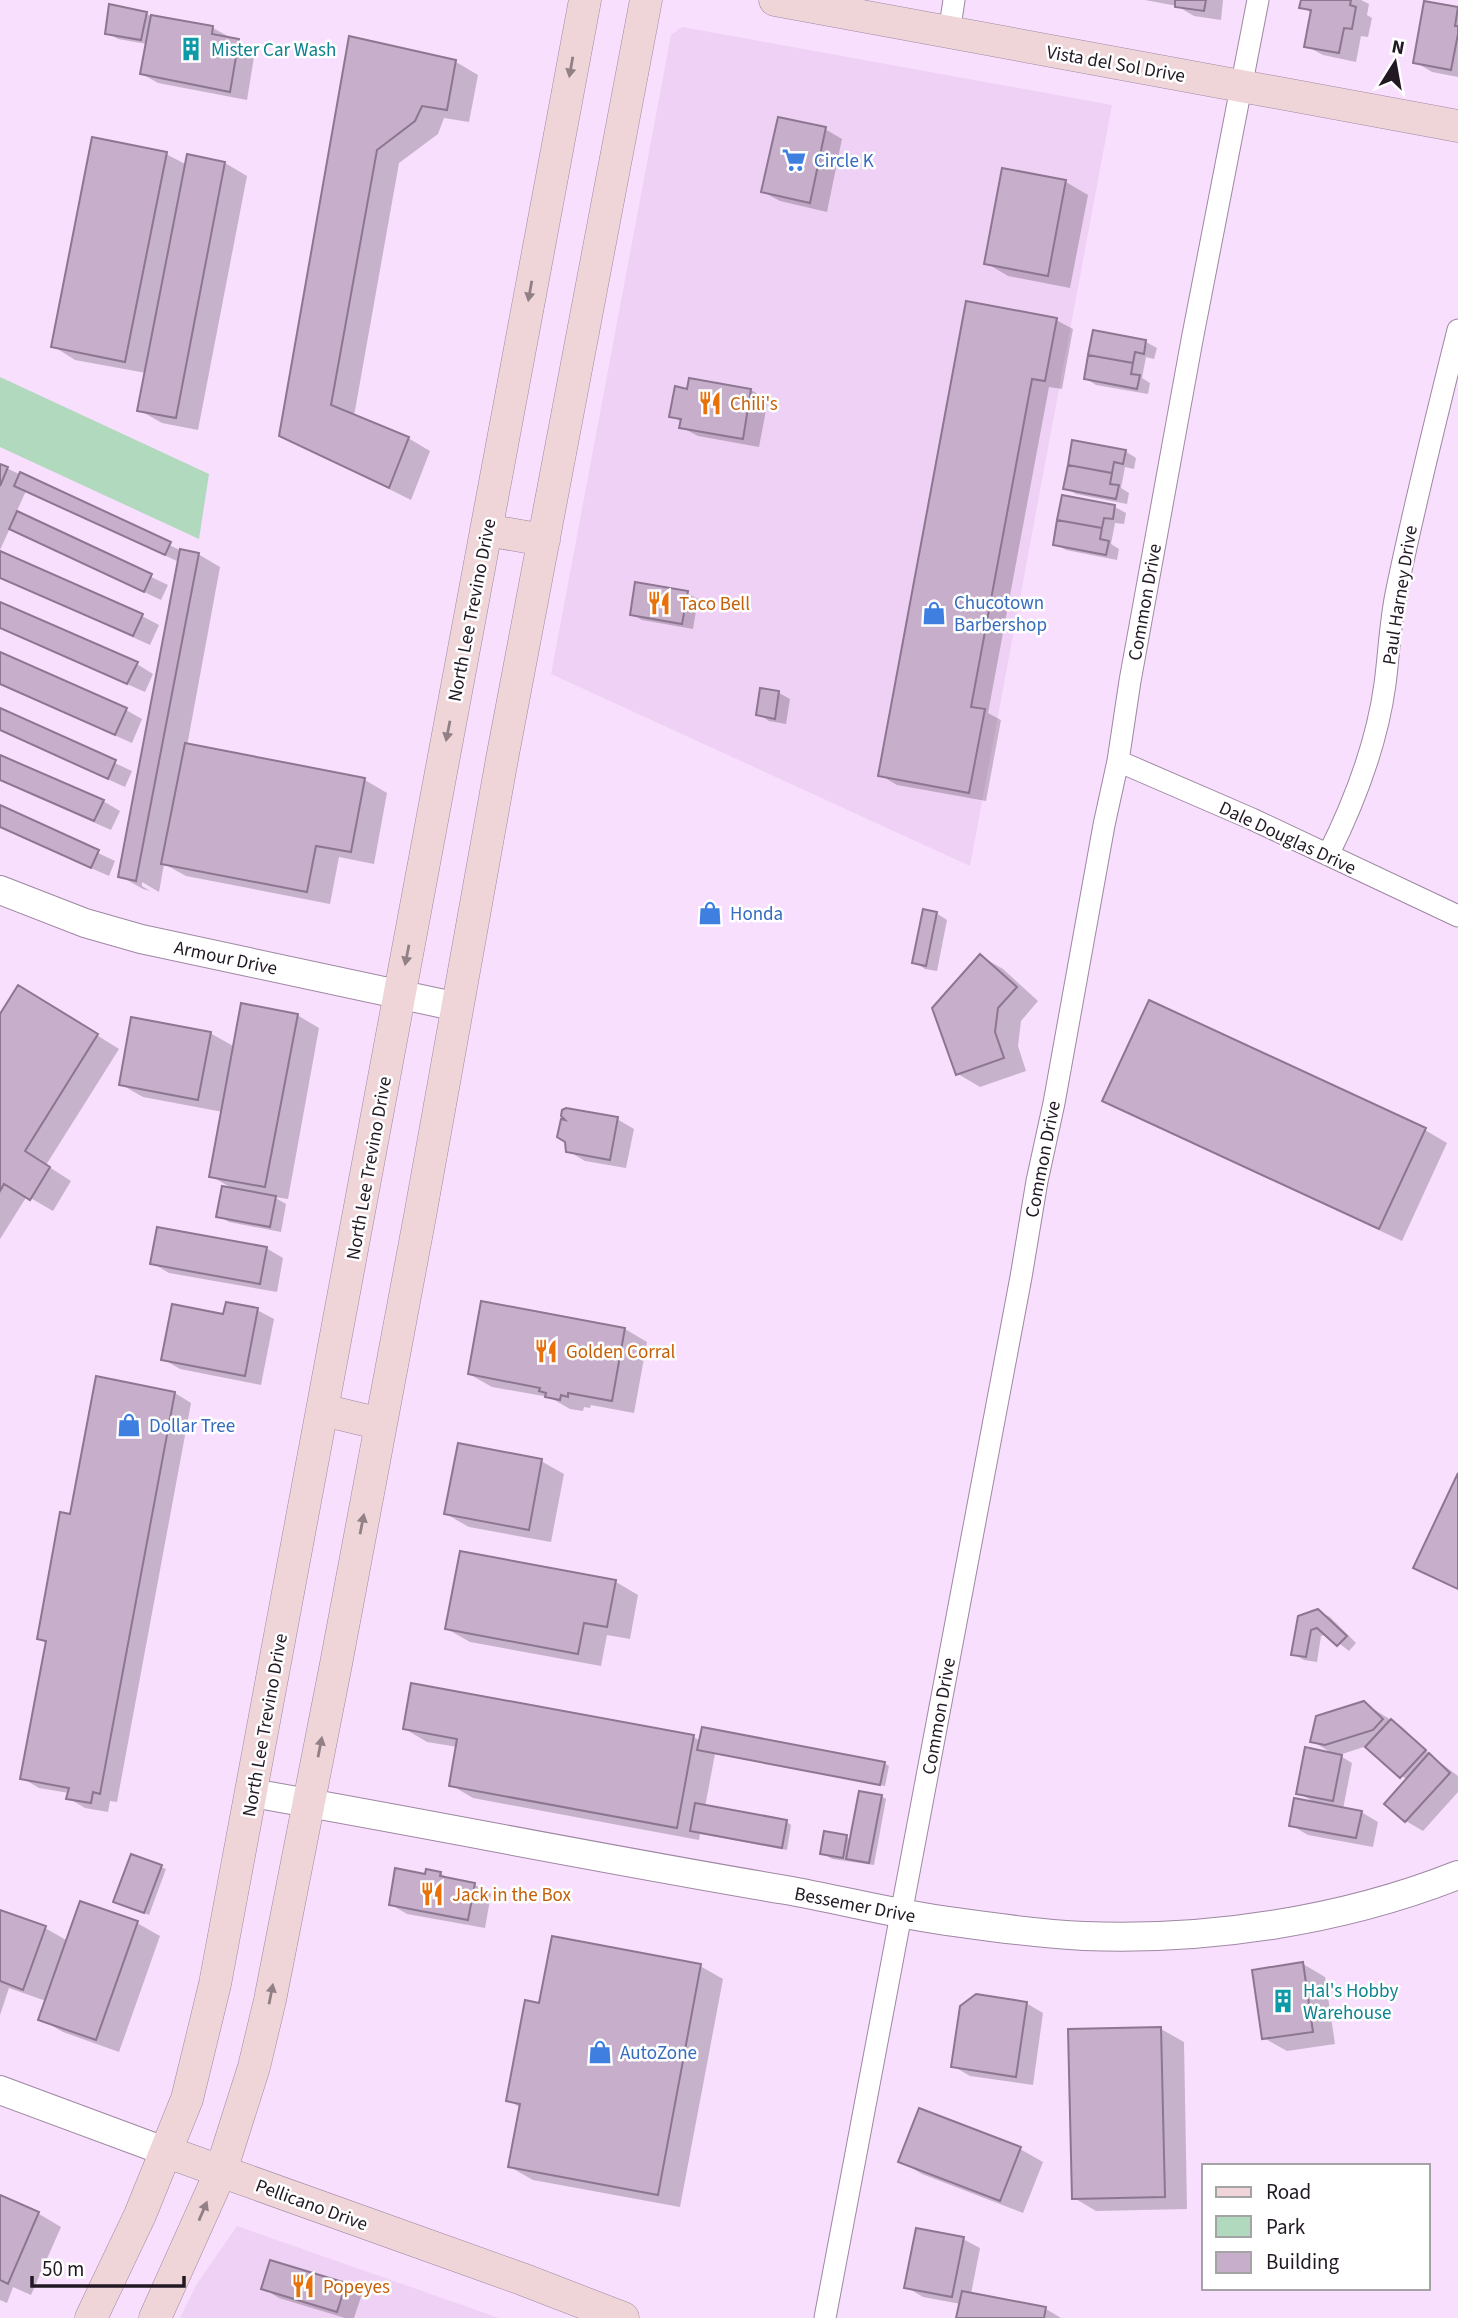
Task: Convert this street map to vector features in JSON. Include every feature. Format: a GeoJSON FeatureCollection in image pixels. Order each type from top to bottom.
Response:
{"type":"FeatureCollection","features":[{"type":"Feature","properties":{"kind":"main road","name":"North Lee Trevino Drive"},"geometry":{"type":"LineString","coordinates":[[91,2318],[167,2152],[199,2058],[252,1793],[585,0]]}},
{"type":"Feature","properties":{"kind":"main road"},"geometry":{"type":"LineString","coordinates":[[155,2318],[221,2171],[254,2067],[270,2000],[381,1424],[646,0]]}},
{"type":"Feature","properties":{"kind":"main road","name":"Vista del Sol Drive"},"geometry":{"type":"LineString","coordinates":[[775,0],[1458,127]]}},
{"type":"Feature","properties":{"kind":"main road"},"geometry":{"type":"LineString","coordinates":[[486,530],[544,540]]}},
{"type":"Feature","properties":{"kind":"main road"},"geometry":{"type":"LineString","coordinates":[[323,1410],[381,1424]]}},
{"type":"Feature","properties":{"kind":"main road","name":"Pellicano Drive"},"geometry":{"type":"LineString","coordinates":[[167,2152],[623,2318]]}},
{"type":"Feature","properties":{"kind":"street"},"geometry":{"type":"LineString","coordinates":[[949,33],[954,0]]}},
{"type":"Feature","properties":{"kind":"street","name":"Common Drive"},"geometry":{"type":"LineString","coordinates":[[825,2318],[1118,761],[1157,529],[1258,0]]}},
{"type":"Feature","properties":{"kind":"street","name":"Paul Harney Drive"},"geometry":{"type":"LineString","coordinates":[[1328,855],[1360,784],[1379,717],[1391,618],[1406,543],[1458,330]]}},
{"type":"Feature","properties":{"kind":"street","name":"Dale Douglas Drive"},"geometry":{"type":"LineString","coordinates":[[1118,761],[1458,916]]}},
{"type":"Feature","properties":{"kind":"street","name":"Armour Drive"},"geometry":{"type":"LineString","coordinates":[[0,890],[85,923],[141,939],[458,1007]]}},
{"type":"Feature","properties":{"kind":"street","name":"Bessemer Drive"},"geometry":{"type":"LineString","coordinates":[[252,1793],[952,1922],[1080,1936],[1198,1933],[1279,1923],[1344,1909],[1458,1875]]}},
{"type":"Feature","properties":{"kind":"street","name":"Pellicano Drive"},"geometry":{"type":"LineString","coordinates":[[0,2090],[167,2152]]}},
{"type":"Feature","properties":{"kind":"shaded area"},"geometry":{"type":"Polygon","coordinates":[[[682,27],[1112,105],[970,866],[551,674],[671,35],[682,27]]]}},
{"type":"Feature","properties":{"kind":"shaded area"},"geometry":{"type":"Polygon","coordinates":[[[237,2226],[499,2318],[180,2318],[196,2285],[237,2226]]]}},
{"type":"Feature","properties":{"kind":"green space"},"geometry":{"type":"Polygon","coordinates":[[[0,377],[209,474],[199,539],[0,447],[0,377]]]}},
{"type":"Feature","properties":{"kind":"building"},"geometry":{"type":"Polygon","coordinates":[[[1175,0],[1206,0],[1204,11],[1175,7],[1175,0]]]}},
{"type":"Feature","properties":{"kind":"building"},"geometry":{"type":"Polygon","coordinates":[[[1301,0],[1351,0],[1350,5],[1356,7],[1352,29],[1344,28],[1339,53],[1304,47],[1311,10],[1299,8],[1301,0]]]}},
{"type":"Feature","properties":{"kind":"building"},"geometry":{"type":"Polygon","coordinates":[[[1424,1],[1458,7],[1455,26],[1458,26],[1458,34],[1451,70],[1413,63],[1424,1]]]}},
{"type":"Feature","properties":{"kind":"building"},"geometry":{"type":"Polygon","coordinates":[[[109,4],[147,12],[141,40],[105,34],[109,4]]]}},
{"type":"Feature","properties":{"kind":"building","name":"Mister Car Wash"},"geometry":{"type":"Polygon","coordinates":[[[151,15],[213,26],[212,34],[239,39],[230,92],[140,74],[151,15]]]}},
{"type":"Feature","properties":{"kind":"building"},"geometry":{"type":"Polygon","coordinates":[[[349,36],[456,60],[447,110],[422,106],[415,121],[377,150],[331,405],[409,437],[389,488],[279,436],[349,36]]]}},
{"type":"Feature","properties":{"kind":"building","name":"Circle K"},"geometry":{"type":"Polygon","coordinates":[[[778,117],[826,127],[810,203],[761,192],[778,117]]]}},
{"type":"Feature","properties":{"kind":"building"},"geometry":{"type":"Polygon","coordinates":[[[92,137],[167,152],[125,362],[51,347],[92,137]]]}},
{"type":"Feature","properties":{"kind":"building"},"geometry":{"type":"Polygon","coordinates":[[[187,154],[225,162],[176,418],[137,411],[187,154]]]}},
{"type":"Feature","properties":{"kind":"building"},"geometry":{"type":"Polygon","coordinates":[[[1002,168],[1066,180],[1048,276],[984,264],[1002,168]]]}},
{"type":"Feature","properties":{"kind":"building"},"geometry":{"type":"Polygon","coordinates":[[[966,301],[1057,318],[1045,381],[1032,379],[971,707],[985,709],[969,793],[878,776],[966,301]]]}},
{"type":"Feature","properties":{"kind":"building"},"geometry":{"type":"Polygon","coordinates":[[[1093,330],[1146,340],[1144,354],[1135,352],[1133,363],[1088,355],[1093,330]]]}},
{"type":"Feature","properties":{"kind":"building"},"geometry":{"type":"Polygon","coordinates":[[[1088,355],[1133,363],[1131,374],[1140,375],[1137,389],[1084,379],[1088,355]]]}},
{"type":"Feature","properties":{"kind":"building","name":"Chili's"},"geometry":{"type":"Polygon","coordinates":[[[689,378],[751,389],[743,439],[679,428],[681,419],[669,417],[675,386],[687,389],[689,378]]]}},
{"type":"Feature","properties":{"kind":"building"},"geometry":{"type":"Polygon","coordinates":[[[1072,440],[1126,450],[1123,464],[1114,462],[1112,473],[1068,465],[1072,440]]]}},
{"type":"Feature","properties":{"kind":"building"},"geometry":{"type":"Polygon","coordinates":[[[0,464],[8,467],[0,486],[0,464]]]}},
{"type":"Feature","properties":{"kind":"building"},"geometry":{"type":"Polygon","coordinates":[[[1068,465],[1112,473],[1110,484],[1119,485],[1116,499],[1063,489],[1068,465]]]}},
{"type":"Feature","properties":{"kind":"building"},"geometry":{"type":"Polygon","coordinates":[[[20,472],[171,542],[165,555],[14,486],[20,472]]]}},
{"type":"Feature","properties":{"kind":"building"},"geometry":{"type":"Polygon","coordinates":[[[1062,495],[1115,505],[1113,519],[1104,518],[1102,528],[1057,520],[1062,495]]]}},
{"type":"Feature","properties":{"kind":"building"},"geometry":{"type":"Polygon","coordinates":[[[17,511],[152,574],[144,592],[9,529],[17,511]]]}},
{"type":"Feature","properties":{"kind":"building"},"geometry":{"type":"Polygon","coordinates":[[[1057,520],[1102,528],[1100,539],[1109,541],[1106,555],[1053,545],[1057,520]]]}},
{"type":"Feature","properties":{"kind":"building"},"geometry":{"type":"Polygon","coordinates":[[[180,549],[199,553],[136,881],[118,877],[180,549]]]}},
{"type":"Feature","properties":{"kind":"building"},"geometry":{"type":"Polygon","coordinates":[[[0,551],[143,614],[133,636],[0,578],[0,551]]]}},
{"type":"Feature","properties":{"kind":"building","name":"Taco Bell"},"geometry":{"type":"Polygon","coordinates":[[[635,582],[688,591],[682,624],[630,615],[635,582]]]}},
{"type":"Feature","properties":{"kind":"building"},"geometry":{"type":"Polygon","coordinates":[[[0,602],[138,662],[127,684],[0,628],[0,602]]]}},
{"type":"Feature","properties":{"kind":"building"},"geometry":{"type":"Polygon","coordinates":[[[0,652],[127,708],[115,735],[0,684],[0,652]]]}},
{"type":"Feature","properties":{"kind":"building"},"geometry":{"type":"Polygon","coordinates":[[[760,688],[779,691],[775,719],[756,715],[760,688]]]}},
{"type":"Feature","properties":{"kind":"building"},"geometry":{"type":"Polygon","coordinates":[[[0,708],[116,760],[108,779],[0,730],[0,708]]]}},
{"type":"Feature","properties":{"kind":"building"},"geometry":{"type":"Polygon","coordinates":[[[185,743],[365,778],[351,852],[316,846],[307,892],[161,864],[185,743]]]}},
{"type":"Feature","properties":{"kind":"building"},"geometry":{"type":"Polygon","coordinates":[[[0,755],[104,800],[94,821],[0,780],[0,755]]]}},
{"type":"Feature","properties":{"kind":"building"},"geometry":{"type":"Polygon","coordinates":[[[0,805],[99,850],[91,868],[0,827],[0,805]]]}},
{"type":"Feature","properties":{"kind":"building"},"geometry":{"type":"Polygon","coordinates":[[[923,909],[937,912],[926,966],[912,963],[923,909]]]}},
{"type":"Feature","properties":{"kind":"building"},"geometry":{"type":"Polygon","coordinates":[[[980,954],[1017,987],[998,1008],[995,1032],[1004,1058],[956,1075],[932,1008],[980,954]]]}},
{"type":"Feature","properties":{"kind":"building"},"geometry":{"type":"Polygon","coordinates":[[[18,985],[98,1034],[25,1151],[50,1167],[30,1200],[4,1184],[0,1191],[0,1014],[18,985]]]}},
{"type":"Feature","properties":{"kind":"building"},"geometry":{"type":"Polygon","coordinates":[[[1149,1000],[1426,1128],[1379,1229],[1102,1101],[1149,1000]]]}},
{"type":"Feature","properties":{"kind":"building"},"geometry":{"type":"Polygon","coordinates":[[[241,1003],[298,1014],[265,1187],[209,1177],[241,1003]]]}},
{"type":"Feature","properties":{"kind":"building"},"geometry":{"type":"Polygon","coordinates":[[[131,1017],[211,1032],[198,1100],[119,1085],[131,1017]]]}},
{"type":"Feature","properties":{"kind":"building"},"geometry":{"type":"Polygon","coordinates":[[[566,1108],[618,1117],[610,1160],[566,1152],[565,1142],[557,1137],[561,1119],[565,1120],[561,1116],[562,1110],[566,1108]]]}},
{"type":"Feature","properties":{"kind":"building"},"geometry":{"type":"Polygon","coordinates":[[[222,1186],[276,1196],[270,1227],[216,1217],[222,1186]]]}},
{"type":"Feature","properties":{"kind":"building"},"geometry":{"type":"Polygon","coordinates":[[[157,1227],[267,1247],[260,1284],[150,1264],[157,1227]]]}},
{"type":"Feature","properties":{"kind":"building","name":"Golden Corral"},"geometry":{"type":"Polygon","coordinates":[[[481,1301],[625,1328],[612,1401],[568,1393],[568,1397],[561,1395],[560,1400],[545,1397],[546,1393],[539,1391],[540,1388],[468,1374],[481,1301]]]}},
{"type":"Feature","properties":{"kind":"building"},"geometry":{"type":"Polygon","coordinates":[[[226,1302],[258,1308],[245,1376],[161,1360],[172,1304],[223,1314],[226,1302]]]}},
{"type":"Feature","properties":{"kind":"building"},"geometry":{"type":"Polygon","coordinates":[[[96,1376],[175,1392],[100,1794],[93,1792],[91,1803],[66,1799],[69,1788],[20,1779],[46,1641],[37,1639],[60,1512],[70,1514],[96,1376]]]}},
{"type":"Feature","properties":{"kind":"building"},"geometry":{"type":"Polygon","coordinates":[[[458,1443],[542,1459],[529,1530],[444,1514],[458,1443]]]}},
{"type":"Feature","properties":{"kind":"building"},"geometry":{"type":"Polygon","coordinates":[[[1458,1473],[1458,1589],[1413,1568],[1458,1473]]]}},
{"type":"Feature","properties":{"kind":"building"},"geometry":{"type":"Polygon","coordinates":[[[460,1551],[616,1580],[607,1627],[584,1623],[578,1654],[445,1629],[460,1551]]]}},
{"type":"Feature","properties":{"kind":"building"},"geometry":{"type":"Polygon","coordinates":[[[1318,1609],[1347,1636],[1337,1646],[1317,1628],[1311,1630],[1306,1657],[1291,1655],[1298,1616],[1318,1609]]]}},
{"type":"Feature","properties":{"kind":"building"},"geometry":{"type":"Polygon","coordinates":[[[411,1683],[694,1735],[677,1828],[449,1786],[457,1739],[403,1729],[411,1683]]]}},
{"type":"Feature","properties":{"kind":"building"},"geometry":{"type":"Polygon","coordinates":[[[1364,1701],[1383,1719],[1373,1730],[1325,1745],[1310,1742],[1316,1716],[1364,1701]]]}},
{"type":"Feature","properties":{"kind":"building"},"geometry":{"type":"Polygon","coordinates":[[[1391,1719],[1426,1750],[1400,1778],[1365,1747],[1391,1719]]]}},
{"type":"Feature","properties":{"kind":"building"},"geometry":{"type":"Polygon","coordinates":[[[702,1727],[885,1762],[880,1785],[697,1750],[702,1727]]]}},
{"type":"Feature","properties":{"kind":"building"},"geometry":{"type":"Polygon","coordinates":[[[1305,1747],[1342,1755],[1333,1801],[1296,1794],[1305,1747]]]}},
{"type":"Feature","properties":{"kind":"building"},"geometry":{"type":"Polygon","coordinates":[[[1429,1753],[1450,1773],[1405,1822],[1384,1804],[1429,1753]]]}},
{"type":"Feature","properties":{"kind":"building"},"geometry":{"type":"Polygon","coordinates":[[[859,1791],[882,1795],[869,1863],[846,1859],[859,1791]]]}},
{"type":"Feature","properties":{"kind":"building"},"geometry":{"type":"Polygon","coordinates":[[[1294,1798],[1362,1811],[1356,1838],[1289,1826],[1294,1798]]]}},
{"type":"Feature","properties":{"kind":"building"},"geometry":{"type":"Polygon","coordinates":[[[695,1803],[787,1820],[782,1848],[690,1831],[695,1803]]]}},
{"type":"Feature","properties":{"kind":"building"},"geometry":{"type":"Polygon","coordinates":[[[824,1831],[847,1835],[843,1858],[820,1854],[824,1831]]]}},
{"type":"Feature","properties":{"kind":"building"},"geometry":{"type":"Polygon","coordinates":[[[131,1854],[162,1865],[144,1913],[113,1902],[131,1854]]]}},
{"type":"Feature","properties":{"kind":"building","name":"Jack in the Box"},"geometry":{"type":"Polygon","coordinates":[[[395,1868],[425,1874],[426,1869],[441,1872],[440,1876],[475,1883],[468,1920],[389,1905],[395,1868]]]}},
{"type":"Feature","properties":{"kind":"building"},"geometry":{"type":"Polygon","coordinates":[[[80,1901],[138,1921],[96,2040],[38,2020],[80,1901]]]}},
{"type":"Feature","properties":{"kind":"building"},"geometry":{"type":"Polygon","coordinates":[[[0,1910],[46,1926],[23,1990],[0,1981],[0,1910]]]}},
{"type":"Feature","properties":{"kind":"building","name":"AutoZone"},"geometry":{"type":"Polygon","coordinates":[[[552,1936],[701,1964],[658,2195],[508,2167],[520,2104],[506,2101],[525,2000],[539,2003],[552,1936]]]}},
{"type":"Feature","properties":{"kind":"building","name":"Hal's Hobby Warehouse"},"geometry":{"type":"Polygon","coordinates":[[[1303,1962],[1313,2032],[1262,2039],[1252,1970],[1303,1962]]]}},
{"type":"Feature","properties":{"kind":"building"},"geometry":{"type":"Polygon","coordinates":[[[976,1994],[1027,2002],[1016,2077],[951,2067],[960,2006],[976,1994]]]}},
{"type":"Feature","properties":{"kind":"building"},"geometry":{"type":"Polygon","coordinates":[[[1161,2027],[1165,2197],[1072,2199],[1068,2029],[1161,2027]]]}},
{"type":"Feature","properties":{"kind":"building"},"geometry":{"type":"Polygon","coordinates":[[[919,2108],[1021,2147],[1000,2201],[898,2162],[919,2108]]]}},
{"type":"Feature","properties":{"kind":"building"},"geometry":{"type":"Polygon","coordinates":[[[0,2195],[39,2212],[8,2284],[0,2280],[0,2195]]]}},
{"type":"Feature","properties":{"kind":"building"},"geometry":{"type":"Polygon","coordinates":[[[916,2228],[964,2237],[952,2297],[904,2288],[916,2228]]]}},
{"type":"Feature","properties":{"kind":"building","name":"Popeyes"},"geometry":{"type":"Polygon","coordinates":[[[270,2260],[346,2283],[337,2312],[261,2289],[270,2260]]]}},
{"type":"Feature","properties":{"kind":"building"},"geometry":{"type":"Polygon","coordinates":[[[962,2291],[1046,2307],[1044,2318],[956,2318],[962,2291]]]}},
{"type":"Feature","properties":{"kind":"place","name":"Mister Car Wash"},"geometry":{"type":"Point","coordinates":[191,49]}},
{"type":"Feature","properties":{"kind":"place","name":"Circle K"},"geometry":{"type":"Point","coordinates":[794,160]}},
{"type":"Feature","properties":{"kind":"place","name":"Chili's"},"geometry":{"type":"Point","coordinates":[710,403]}},
{"type":"Feature","properties":{"kind":"place","name":"Taco Bell"},"geometry":{"type":"Point","coordinates":[659,603]}},
{"type":"Feature","properties":{"kind":"place","name":"Chucotown Barbershop"},"geometry":{"type":"Point","coordinates":[934,613]}},
{"type":"Feature","properties":{"kind":"place","name":"Honda"},"geometry":{"type":"Point","coordinates":[710,913]}},
{"type":"Feature","properties":{"kind":"place","name":"Golden Corral"},"geometry":{"type":"Point","coordinates":[546,1351]}},
{"type":"Feature","properties":{"kind":"place","name":"Dollar Tree"},"geometry":{"type":"Point","coordinates":[129,1425]}},
{"type":"Feature","properties":{"kind":"place","name":"Jack in the Box"},"geometry":{"type":"Point","coordinates":[432,1894]}},
{"type":"Feature","properties":{"kind":"place","name":"Hal's Hobby Warehouse"},"geometry":{"type":"Point","coordinates":[1283,2001]}},
{"type":"Feature","properties":{"kind":"place","name":"AutoZone"},"geometry":{"type":"Point","coordinates":[600,2052]}},
{"type":"Feature","properties":{"kind":"place","name":"Popeyes"},"geometry":{"type":"Point","coordinates":[303,2286]}}]}
